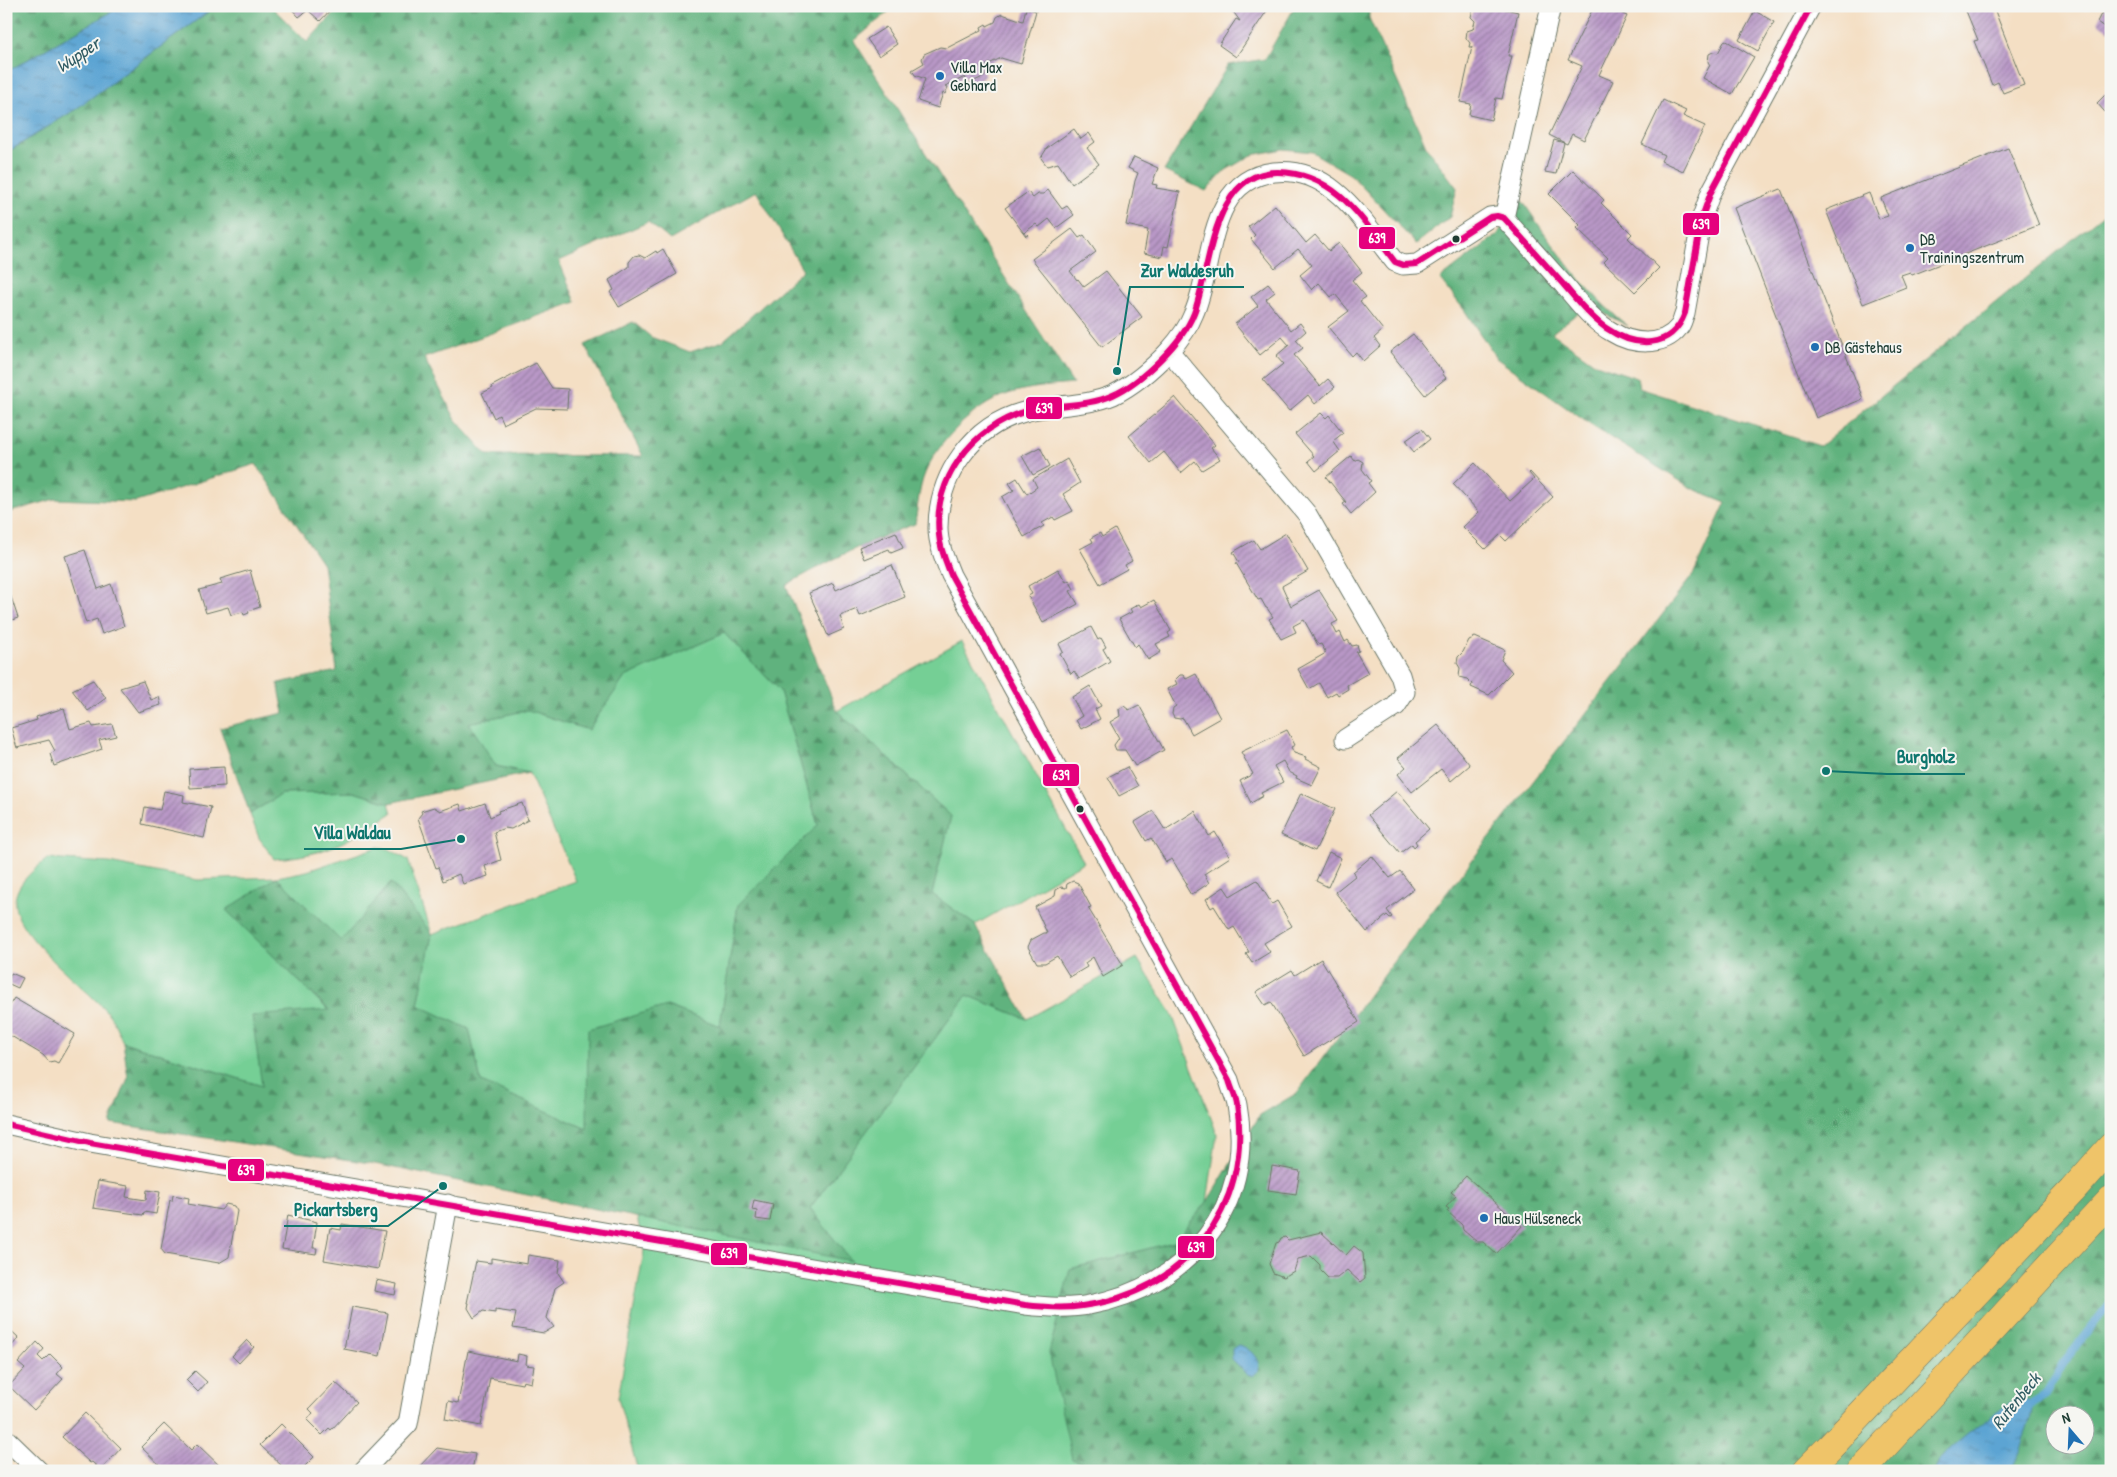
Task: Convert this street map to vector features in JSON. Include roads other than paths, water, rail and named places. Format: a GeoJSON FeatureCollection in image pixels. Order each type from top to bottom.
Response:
{"type":"FeatureCollection","features":[{"type":"Feature","properties":{"kind":"highway"},"geometry":{"type":"LineString","coordinates":[[1806,1471],[1830,1448],[2111,1147]]}},
{"type":"Feature","properties":{"kind":"highway"},"geometry":{"type":"LineString","coordinates":[[1861,1471],[2111,1200]]}},
{"type":"Feature","properties":{"kind":"street"},"geometry":{"type":"LineString","coordinates":[[1504,218],[1550,6]]}},
{"type":"Feature","properties":{"kind":"street"},"geometry":{"type":"LineString","coordinates":[[6,1124],[90,1143],[1025,1306],[1061,1308],[1089,1305],[1112,1299],[1150,1284],[1176,1269],[1213,1229],[1226,1206],[1234,1182],[1238,1158],[1237,1104],[1229,1080],[951,575],[942,552],[938,529],[940,506],[953,466],[966,448],[981,433],[1002,420],[1025,412],[1092,402],[1112,395],[1148,371],[1169,351],[1195,312],[1218,220],[1226,202],[1240,186],[1254,178],[1284,171],[1313,176],[1327,184],[1348,203],[1395,262],[1403,265],[1418,264],[1490,217],[1504,218],[1585,310],[1611,332],[1626,339],[1640,342],[1656,341],[1668,336],[1679,327],[1685,313],[1702,217],[1711,192],[1812,6]]}},
{"type":"Feature","properties":{"kind":"street"},"geometry":{"type":"LineString","coordinates":[[1169,351],[1307,514],[1400,675],[1405,692],[1396,706],[1345,739]]}},
{"type":"Feature","properties":{"kind":"street"},"geometry":{"type":"LineString","coordinates":[[363,1471],[408,1424],[448,1204]]}},
{"type":"Feature","properties":{"kind":"street"},"geometry":{"type":"LineString","coordinates":[[6,1439],[39,1471]]}},
{"type":"Feature","properties":{"kind":"water","name":"Wupper"},"geometry":{"type":"Polygon","coordinates":[[[122,6],[216,6],[76,109],[6,153],[6,72],[122,6]]]}},
{"type":"Feature","properties":{"kind":"water"},"geometry":{"type":"Polygon","coordinates":[[[1238,1345],[1252,1352],[1258,1362],[1259,1367],[1253,1376],[1247,1374],[1232,1359],[1232,1349],[1238,1345]]]}},
{"type":"Feature","properties":{"kind":"water"},"geometry":{"type":"Polygon","coordinates":[[[2018,1399],[2031,1401],[2032,1407],[2029,1425],[2010,1471],[1934,1471],[1941,1458],[1956,1444],[1991,1416],[2018,1399]]]}},
{"type":"Feature","properties":{"kind":"waterway","name":"Rutenbeck"},"geometry":{"type":"LineString","coordinates":[[2027,1410],[2032,1403],[2045,1395],[2063,1363],[2111,1302]]}},
{"type":"Feature","properties":{"kind":"place","name":"Villa Max Gebhard"},"geometry":{"type":"Point","coordinates":[940,76]}},
{"type":"Feature","properties":{"kind":"place","name":"DB Trainingszentrum"},"geometry":{"type":"Point","coordinates":[1910,248]}},
{"type":"Feature","properties":{"kind":"place","name":"DB Gästehaus"},"geometry":{"type":"Point","coordinates":[1815,347]}},
{"type":"Feature","properties":{"kind":"place","name":"Zur Waldesruh"},"geometry":{"type":"Point","coordinates":[1117,371]}},
{"type":"Feature","properties":{"kind":"place","name":"Burgholz"},"geometry":{"type":"Point","coordinates":[1826,771]}},
{"type":"Feature","properties":{"kind":"place","name":"Villa Waldau"},"geometry":{"type":"Point","coordinates":[461,839]}},
{"type":"Feature","properties":{"kind":"place","name":"Pickartsberg"},"geometry":{"type":"Point","coordinates":[443,1186]}},
{"type":"Feature","properties":{"kind":"place","name":"Haus Hülseneck"},"geometry":{"type":"Point","coordinates":[1484,1218]}}]}
